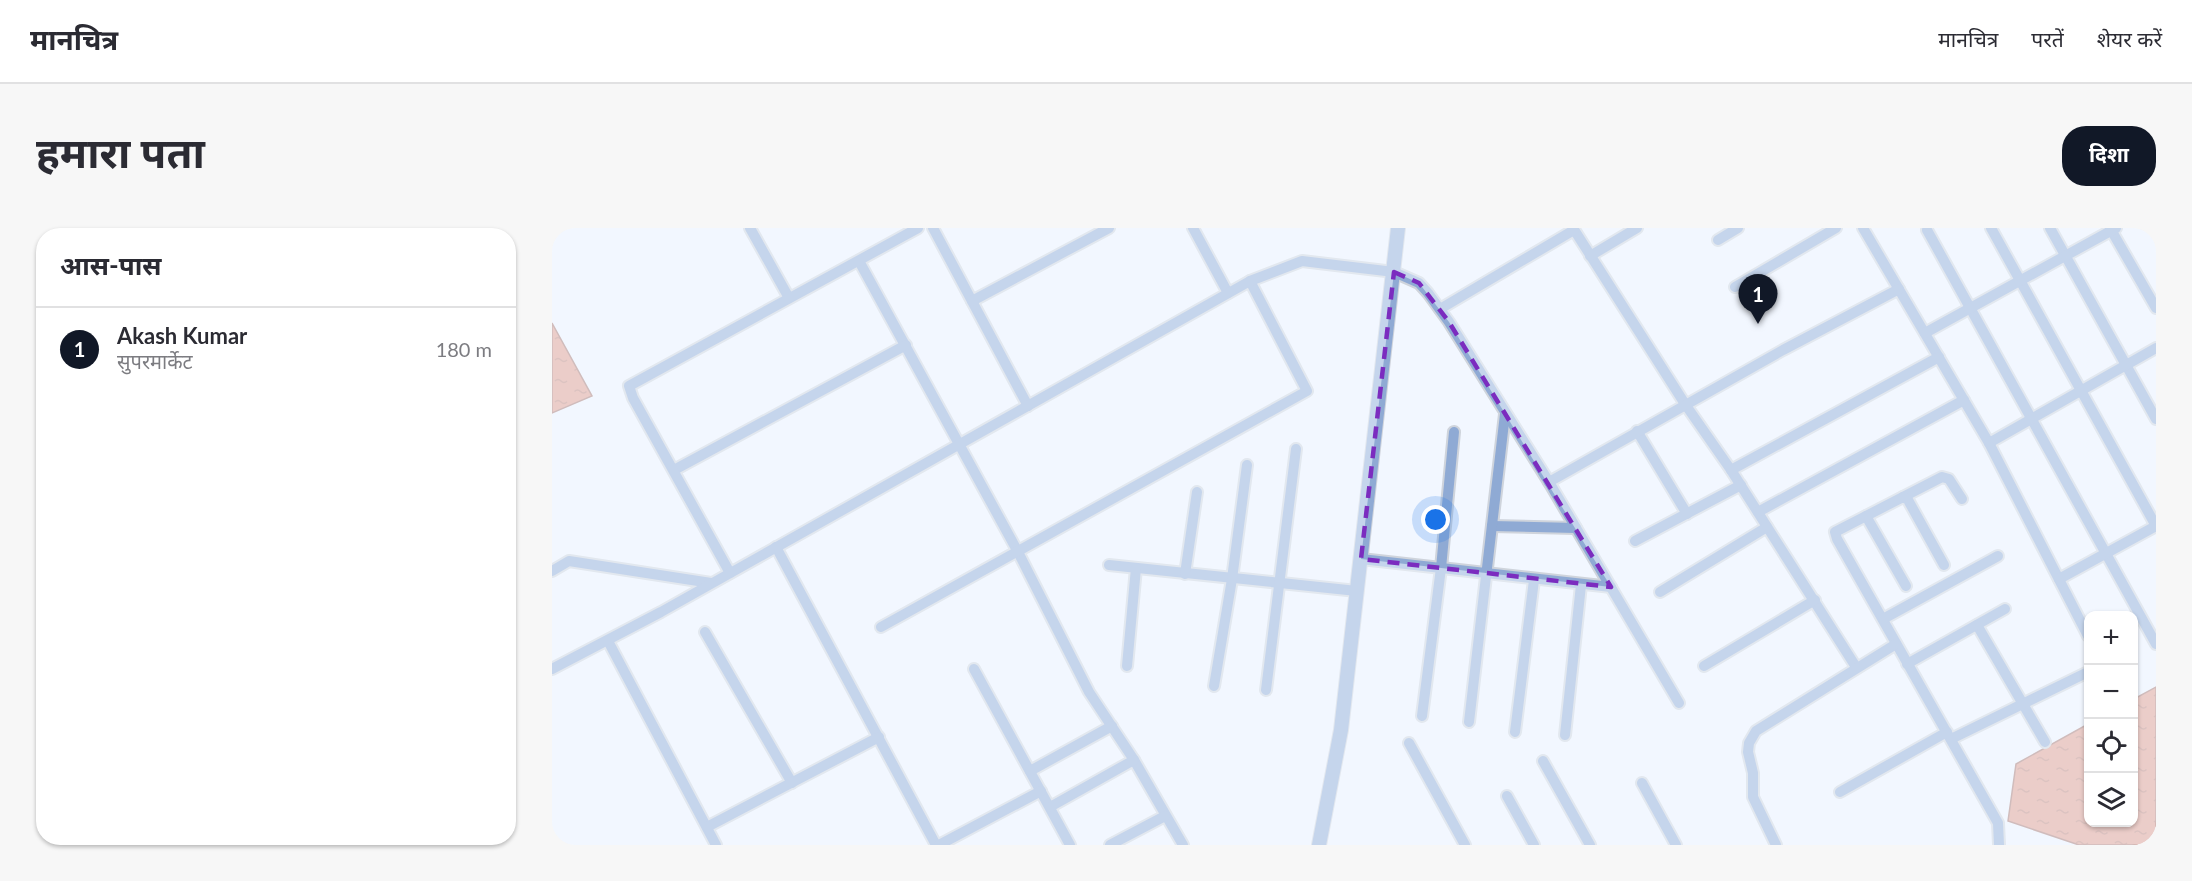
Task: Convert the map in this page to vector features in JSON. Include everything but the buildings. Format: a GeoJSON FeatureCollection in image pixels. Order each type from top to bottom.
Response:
{"type":"FeatureCollection","features":[{"type":"Feature","properties":{"kind":"street"},"geometry":{"type":"LineString","coordinates":[[750,228],[789,298]]}},
{"type":"Feature","properties":{"kind":"street"},"geometry":{"type":"LineString","coordinates":[[730,573],[633,398],[630,386],[918,228]]}},
{"type":"Feature","properties":{"kind":"street"},"geometry":{"type":"LineString","coordinates":[[933,228],[1028,406]]}},
{"type":"Feature","properties":{"kind":"street"},"geometry":{"type":"LineString","coordinates":[[972,301],[1109,228]]}},
{"type":"Feature","properties":{"kind":"street"},"geometry":{"type":"LineString","coordinates":[[1192,228],[1228,293]]}},
{"type":"Feature","properties":{"kind":"street"},"geometry":{"type":"LineString","coordinates":[[1319,845],[1344,708],[1398,228]]}},
{"type":"Feature","properties":{"kind":"street"},"geometry":{"type":"LineString","coordinates":[[1590,256],[1637,228]]}},
{"type":"Feature","properties":{"kind":"street"},"geometry":{"type":"LineString","coordinates":[[1718,240],[1738,228]]}},
{"type":"Feature","properties":{"kind":"street"},"geometry":{"type":"LineString","coordinates":[[1735,287],[1836,228]]}},
{"type":"Feature","properties":{"kind":"street"},"geometry":{"type":"LineString","coordinates":[[1863,228],[1989,443],[2084,628]]}},
{"type":"Feature","properties":{"kind":"street"},"geometry":{"type":"LineString","coordinates":[[1991,228],[2156,526],[2059,579]]}},
{"type":"Feature","properties":{"kind":"street"},"geometry":{"type":"LineString","coordinates":[[2050,228],[2156,419]]}},
{"type":"Feature","properties":{"kind":"street"},"geometry":{"type":"LineString","coordinates":[[1440,309],[1574,229],[1685,404],[1741,485],[1856,667]]}},
{"type":"Feature","properties":{"kind":"street"},"geometry":{"type":"LineString","coordinates":[[1925,333],[2112,229],[2156,308]]}},
{"type":"Feature","properties":{"kind":"street"},"geometry":{"type":"LineString","coordinates":[[1927,230],[2156,644]]}},
{"type":"Feature","properties":{"kind":"street"},"geometry":{"type":"LineString","coordinates":[[859,261],[1018,552],[1089,692],[1134,760],[1182,845]]}},
{"type":"Feature","properties":{"kind":"street"},"geometry":{"type":"LineString","coordinates":[[552,669],[661,612],[1250,281],[1302,261],[1394,273],[1419,283],[1428,292],[1549,482],[1679,703]]}},
{"type":"Feature","properties":{"kind":"street"},"geometry":{"type":"LineString","coordinates":[[881,627],[1307,391],[1250,281]]}},
{"type":"Feature","properties":{"kind":"street"},"geometry":{"type":"LineString","coordinates":[[1549,482],[1685,404],[1899,289]]}},
{"type":"Feature","properties":{"kind":"street"},"geometry":{"type":"LineString","coordinates":[[674,470],[906,345]]}},
{"type":"Feature","properties":{"kind":"street"},"geometry":{"type":"LineString","coordinates":[[1989,443],[2156,348]]}},
{"type":"Feature","properties":{"kind":"street"},"geometry":{"type":"LineString","coordinates":[[1731,470],[1939,357]]}},
{"type":"Feature","properties":{"kind":"street"},"geometry":{"type":"LineString","coordinates":[[1758,512],[1964,400]]}},
{"type":"Feature","properties":{"kind":"street"},"geometry":{"type":"LineString","coordinates":[[1469,722],[1505,414]]}},
{"type":"Feature","properties":{"kind":"street"},"geometry":{"type":"LineString","coordinates":[[1637,431],[1687,514]]}},
{"type":"Feature","properties":{"kind":"street"},"geometry":{"type":"LineString","coordinates":[[1422,716],[1441,568],[1454,432]]}},
{"type":"Feature","properties":{"kind":"street"},"geometry":{"type":"LineString","coordinates":[[1266,690],[1296,449]]}},
{"type":"Feature","properties":{"kind":"street"},"geometry":{"type":"LineString","coordinates":[[1214,686],[1232,579],[1247,465]]}},
{"type":"Feature","properties":{"kind":"street"},"geometry":{"type":"LineString","coordinates":[[1962,499],[1948,479],[1942,477],[1836,531],[1835,534],[1998,823],[1999,845]]}},
{"type":"Feature","properties":{"kind":"street"},"geometry":{"type":"LineString","coordinates":[[1635,541],[1741,485]]}},
{"type":"Feature","properties":{"kind":"street"},"geometry":{"type":"LineString","coordinates":[[1185,574],[1197,492]]}},
{"type":"Feature","properties":{"kind":"street"},"geometry":{"type":"LineString","coordinates":[[1904,497],[1908,500],[1944,565]]}},
{"type":"Feature","properties":{"kind":"street"},"geometry":{"type":"LineString","coordinates":[[1866,516],[1906,586]]}},
{"type":"Feature","properties":{"kind":"street"},"geometry":{"type":"LineString","coordinates":[[1492,526],[1576,528]]}},
{"type":"Feature","properties":{"kind":"street"},"geometry":{"type":"LineString","coordinates":[[1660,592],[1767,527]]}},
{"type":"Feature","properties":{"kind":"street"},"geometry":{"type":"LineString","coordinates":[[776,547],[938,845],[1041,791]]}},
{"type":"Feature","properties":{"kind":"street"},"geometry":{"type":"LineString","coordinates":[[1883,619],[1998,556]]}},
{"type":"Feature","properties":{"kind":"street"},"geometry":{"type":"LineString","coordinates":[[1361,559],[1611,587]]}},
{"type":"Feature","properties":{"kind":"street"},"geometry":{"type":"LineString","coordinates":[[552,571],[569,561],[712,583]]}},
{"type":"Feature","properties":{"kind":"street"},"geometry":{"type":"LineString","coordinates":[[1109,565],[1357,591]]}},
{"type":"Feature","properties":{"kind":"street"},"geometry":{"type":"LineString","coordinates":[[1126,666],[1136,568]]}},
{"type":"Feature","properties":{"kind":"street"},"geometry":{"type":"LineString","coordinates":[[1515,732],[1534,580]]}},
{"type":"Feature","properties":{"kind":"street"},"geometry":{"type":"LineString","coordinates":[[1565,735],[1581,585]]}},
{"type":"Feature","properties":{"kind":"street"},"geometry":{"type":"LineString","coordinates":[[1704,666],[1815,600]]}},
{"type":"Feature","properties":{"kind":"street"},"geometry":{"type":"LineString","coordinates":[[1907,664],[2005,609]]}},
{"type":"Feature","properties":{"kind":"street"},"geometry":{"type":"LineString","coordinates":[[1977,625],[2045,742]]}},
{"type":"Feature","properties":{"kind":"street"},"geometry":{"type":"LineString","coordinates":[[705,632],[792,783]]}},
{"type":"Feature","properties":{"kind":"street"},"geometry":{"type":"LineString","coordinates":[[608,641],[716,845]]}},
{"type":"Feature","properties":{"kind":"street"},"geometry":{"type":"LineString","coordinates":[[1776,845],[1753,797],[1753,773],[1748,752],[1749,743],[1756,731],[1896,644]]}},
{"type":"Feature","properties":{"kind":"street"},"geometry":{"type":"LineString","coordinates":[[974,669],[1070,845]]}},
{"type":"Feature","properties":{"kind":"street"},"geometry":{"type":"LineString","coordinates":[[1840,792],[1949,735],[2084,674]]}},
{"type":"Feature","properties":{"kind":"street"},"geometry":{"type":"LineString","coordinates":[[1030,771],[1112,726]]}},
{"type":"Feature","properties":{"kind":"street"},"geometry":{"type":"LineString","coordinates":[[706,827],[879,737]]}},
{"type":"Feature","properties":{"kind":"street"},"geometry":{"type":"LineString","coordinates":[[1409,743],[1465,845]]}},
{"type":"Feature","properties":{"kind":"street"},"geometry":{"type":"LineString","coordinates":[[1050,807],[1134,760]]}},
{"type":"Feature","properties":{"kind":"street"},"geometry":{"type":"LineString","coordinates":[[1542,761],[1590,845]]}},
{"type":"Feature","properties":{"kind":"street"},"geometry":{"type":"LineString","coordinates":[[1642,783],[1676,845]]}},
{"type":"Feature","properties":{"kind":"street"},"geometry":{"type":"LineString","coordinates":[[1507,795],[1534,845]]}},
{"type":"Feature","properties":{"kind":"street"},"geometry":{"type":"LineString","coordinates":[[1110,845],[1165,816]]}},
{"type":"Feature","properties":{"kind":"highlighted area"},"geometry":{"type":"Polygon","coordinates":[[[1394,272],[1419,283],[1449,322],[1611,587],[1361,559],[1394,272]]]}},
{"type":"Feature","properties":{"kind":"water"},"geometry":{"type":"Polygon","coordinates":[[[552,323],[592,396],[552,413],[552,323]]]}},
{"type":"Feature","properties":{"kind":"water"},"geometry":{"type":"Polygon","coordinates":[[[2156,687],[2156,845],[2079,845],[2008,821],[2016,764],[2084,726],[2084,827],[2138,827],[2138,697],[2156,687]]]}},
{"type":"Feature","properties":{"kind":"place","name":"Akash Kumar"},"geometry":{"type":"Point","coordinates":[1758,324]}}]}
